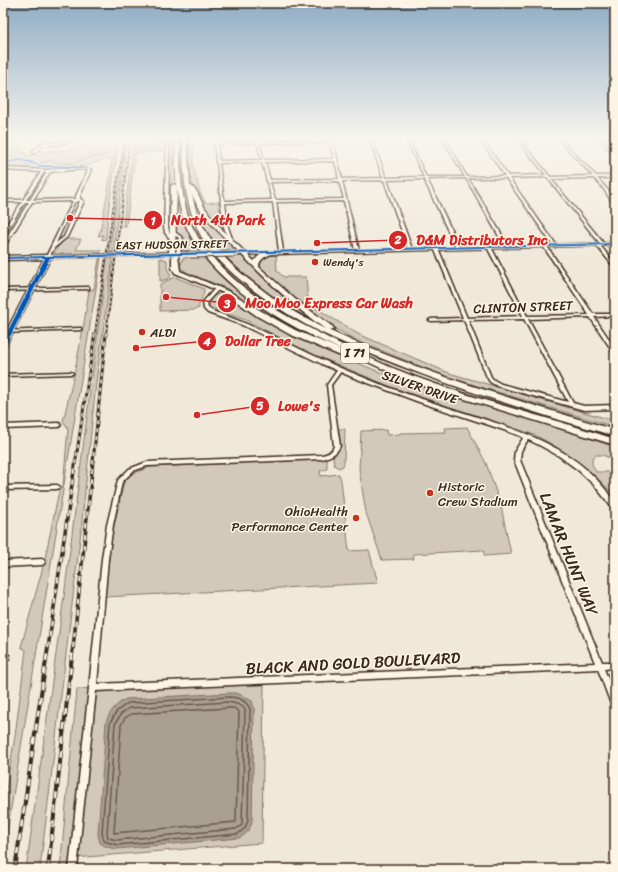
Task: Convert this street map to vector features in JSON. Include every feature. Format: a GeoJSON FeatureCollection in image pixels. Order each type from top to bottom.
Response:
{"type":"FeatureCollection","features":[{"type":"Feature","properties":{"kind":"highway"},"geometry":{"type":"LineString","coordinates":[[175,180],[175,268],[179,273],[228,292],[260,314],[292,332],[354,358],[409,378]]}},
{"type":"Feature","properties":{"kind":"highway","name":"I 71"},"geometry":{"type":"LineString","coordinates":[[180,180],[182,204],[190,228],[207,253],[231,279],[263,304],[309,332],[409,378],[615,442]]}},
{"type":"Feature","properties":{"kind":"highway","name":"I 71"},"geometry":{"type":"LineString","coordinates":[[187,180],[189,200],[194,215],[206,240],[225,262],[241,277],[273,302],[314,326],[405,366],[449,382],[615,433]]}},
{"type":"Feature","properties":{"kind":"highway"},"geometry":{"type":"LineString","coordinates":[[190,180],[200,205],[215,227],[231,241],[238,252],[276,287],[286,293],[304,312],[341,336],[363,348]]}},
{"type":"Feature","properties":{"kind":"highway"},"geometry":{"type":"LineString","coordinates":[[256,267],[256,262],[260,257],[269,253]]}},
{"type":"Feature","properties":{"kind":"main road","name":"EAST HUDSON STREET"},"geometry":{"type":"LineString","coordinates":[[238,252],[269,253],[615,244]]}},
{"type":"Feature","properties":{"kind":"main road","name":"EAST HUDSON STREET"},"geometry":{"type":"LineString","coordinates":[[3,258],[189,254],[281,250],[292,252]]}},
{"type":"Feature","properties":{"kind":"main road"},"geometry":{"type":"LineString","coordinates":[[3,345],[6,332],[50,257]]}},
{"type":"Feature","properties":{"kind":"street"},"geometry":{"type":"LineString","coordinates":[[3,234],[37,180]]}},
{"type":"Feature","properties":{"kind":"street"},"geometry":{"type":"LineString","coordinates":[[3,246],[44,180]]}},
{"type":"Feature","properties":{"kind":"street"},"geometry":{"type":"LineString","coordinates":[[78,200],[78,196],[85,180]]}},
{"type":"Feature","properties":{"kind":"street"},"geometry":{"type":"LineString","coordinates":[[166,180],[166,226],[167,233],[174,241]]}},
{"type":"Feature","properties":{"kind":"street"},"geometry":{"type":"LineString","coordinates":[[219,180],[226,227],[231,241]]}},
{"type":"Feature","properties":{"kind":"street"},"geometry":{"type":"LineString","coordinates":[[341,180],[356,250]]}},
{"type":"Feature","properties":{"kind":"street"},"geometry":{"type":"LineString","coordinates":[[281,250],[274,201],[268,181],[355,180]]}},
{"type":"Feature","properties":{"kind":"street"},"geometry":{"type":"LineString","coordinates":[[386,180],[410,249]]}},
{"type":"Feature","properties":{"kind":"street"},"geometry":{"type":"LineString","coordinates":[[427,180],[458,248]]}},
{"type":"Feature","properties":{"kind":"street"},"geometry":{"type":"LineString","coordinates":[[468,180],[507,247]]}},
{"type":"Feature","properties":{"kind":"street"},"geometry":{"type":"LineString","coordinates":[[509,180],[555,246]]}},
{"type":"Feature","properties":{"kind":"street"},"geometry":{"type":"LineString","coordinates":[[551,180],[615,266]]}},
{"type":"Feature","properties":{"kind":"street"},"geometry":{"type":"LineString","coordinates":[[597,180],[613,198],[615,204]]}},
{"type":"Feature","properties":{"kind":"street"},"geometry":{"type":"LineString","coordinates":[[50,257],[52,244],[73,202],[78,200]]}},
{"type":"Feature","properties":{"kind":"street"},"geometry":{"type":"LineString","coordinates":[[222,202],[346,200]]}},
{"type":"Feature","properties":{"kind":"street"},"geometry":{"type":"LineString","coordinates":[[3,201],[82,201],[65,237],[52,248]]}},
{"type":"Feature","properties":{"kind":"street"},"geometry":{"type":"LineString","coordinates":[[166,226],[181,238],[175,254]]}},
{"type":"Feature","properties":{"kind":"street"},"geometry":{"type":"LineString","coordinates":[[545,246],[615,351]]}},
{"type":"Feature","properties":{"kind":"street"},"geometry":{"type":"LineString","coordinates":[[489,247],[571,404]]}},
{"type":"Feature","properties":{"kind":"street"},"geometry":{"type":"LineString","coordinates":[[436,248],[489,377],[492,381],[499,385],[584,408],[615,407]]}},
{"type":"Feature","properties":{"kind":"street"},"geometry":{"type":"LineString","coordinates":[[3,290],[88,288]]}},
{"type":"Feature","properties":{"kind":"street","name":"SILVER DRIVE"},"geometry":{"type":"LineString","coordinates":[[218,288],[205,302],[206,309],[210,312],[250,326],[301,353],[389,390],[526,436],[556,450],[575,463],[598,485],[615,507]]}},
{"type":"Feature","properties":{"kind":"street","name":"CLINTON STREET"},"geometry":{"type":"LineString","coordinates":[[431,320],[615,315]]}},
{"type":"Feature","properties":{"kind":"street"},"geometry":{"type":"LineString","coordinates":[[6,332],[80,329]]}},
{"type":"Feature","properties":{"kind":"street"},"geometry":{"type":"LineString","coordinates":[[73,869],[93,688],[105,559],[110,525],[120,481],[131,470],[147,464],[322,457],[330,455],[336,449],[336,446],[329,385],[340,370]]}},
{"type":"Feature","properties":{"kind":"street"},"geometry":{"type":"LineString","coordinates":[[3,375],[71,373]]}},
{"type":"Feature","properties":{"kind":"street"},"geometry":{"type":"LineString","coordinates":[[3,427],[60,425]]}},
{"type":"Feature","properties":{"kind":"street","name":"LAMAR HUNT WAY"},"geometry":{"type":"LineString","coordinates":[[526,436],[518,451],[517,460],[615,704]]}},
{"type":"Feature","properties":{"kind":"street"},"geometry":{"type":"LineString","coordinates":[[3,488],[57,487]]}},
{"type":"Feature","properties":{"kind":"street"},"geometry":{"type":"LineString","coordinates":[[3,564],[42,562]]}},
{"type":"Feature","properties":{"kind":"street","name":"BLACK AND GOLD BOULEVARD"},"geometry":{"type":"LineString","coordinates":[[93,688],[615,665]]}},
{"type":"Feature","properties":{"kind":"shaded area"},"geometry":{"type":"Polygon","coordinates":[[[110,180],[113,180],[106,239],[102,240],[103,235],[98,236],[110,180]]]}},
{"type":"Feature","properties":{"kind":"shaded area"},"geometry":{"type":"Polygon","coordinates":[[[119,180],[122,180],[113,252],[109,252],[119,180]]]}},
{"type":"Feature","properties":{"kind":"shaded area"},"geometry":{"type":"Polygon","coordinates":[[[129,180],[132,180],[126,226],[123,226],[129,180]]]}},
{"type":"Feature","properties":{"kind":"shaded area"},"geometry":{"type":"Polygon","coordinates":[[[169,180],[172,180],[171,230],[168,225],[169,180]]]}},
{"type":"Feature","properties":{"kind":"shaded area"},"geometry":{"type":"Polygon","coordinates":[[[192,180],[197,180],[200,192],[206,203],[218,202],[225,233],[205,210],[192,180]]]}},
{"type":"Feature","properties":{"kind":"shaded area"},"geometry":{"type":"Polygon","coordinates":[[[177,196],[180,211],[185,224],[199,251],[188,251],[181,248],[182,237],[176,233],[177,196]]]}},
{"type":"Feature","properties":{"kind":"shaded area"},"geometry":{"type":"Polygon","coordinates":[[[80,200],[64,237],[55,243],[75,201],[80,200]]]}},
{"type":"Feature","properties":{"kind":"shaded area"},"geometry":{"type":"Polygon","coordinates":[[[194,201],[213,227],[235,249],[220,250],[203,226],[194,201]]]}},
{"type":"Feature","properties":{"kind":"shaded area"},"geometry":{"type":"Polygon","coordinates":[[[24,203],[28,203],[3,244],[3,236],[24,203]]]}},
{"type":"Feature","properties":{"kind":"shaded area"},"geometry":{"type":"Polygon","coordinates":[[[66,239],[81,239],[76,250],[101,250],[100,253],[54,254],[57,248],[66,239]]]}},
{"type":"Feature","properties":{"kind":"shaded area"},"geometry":{"type":"Polygon","coordinates":[[[276,255],[277,271],[284,277],[306,277],[308,301],[311,305],[358,334],[449,373],[615,421],[615,427],[447,377],[360,342],[326,324],[276,285],[258,265],[258,261],[267,256],[276,255]]]}},
{"type":"Feature","properties":{"kind":"shaded area"},"geometry":{"type":"Polygon","coordinates":[[[203,256],[241,293],[285,323],[316,340],[258,312],[226,288],[189,274],[180,267],[183,258],[203,256]]]}},
{"type":"Feature","properties":{"kind":"shaded area"},"geometry":{"type":"Polygon","coordinates":[[[224,256],[244,256],[282,296],[316,323],[271,296],[224,256]]]}},
{"type":"Feature","properties":{"kind":"shaded area"},"geometry":{"type":"Polygon","coordinates":[[[101,258],[3,857],[3,808],[15,736],[26,650],[21,647],[44,563],[59,491],[63,487],[68,428],[63,421],[78,356],[89,290],[94,289],[99,259],[101,258]]]}},
{"type":"Feature","properties":{"kind":"shaded area"},"geometry":{"type":"Polygon","coordinates":[[[113,258],[96,383],[81,531],[40,869],[26,869],[65,589],[107,259],[113,258]]]}},
{"type":"Feature","properties":{"kind":"shaded area"},"geometry":{"type":"Polygon","coordinates":[[[160,258],[167,260],[167,268],[171,276],[168,279],[160,281],[160,258]]]}},
{"type":"Feature","properties":{"kind":"shaded area"},"geometry":{"type":"Polygon","coordinates":[[[175,277],[204,289],[204,294],[199,308],[194,310],[160,311],[160,284],[175,277]]]}},
{"type":"Feature","properties":{"kind":"shaded area"},"geometry":{"type":"Polygon","coordinates":[[[219,294],[226,295],[240,302],[255,314],[288,334],[377,371],[419,386],[559,428],[615,447],[615,460],[602,455],[596,455],[592,458],[592,464],[596,472],[615,472],[615,493],[610,491],[574,458],[554,445],[532,434],[396,389],[305,351],[246,320],[211,308],[209,305],[211,299],[213,296],[219,294]]]}},
{"type":"Feature","properties":{"kind":"shaded area","name":"Historic Crew Stadium"},"geometry":{"type":"Polygon","coordinates":[[[467,427],[486,463],[501,506],[511,554],[485,556],[483,550],[413,554],[414,559],[382,560],[366,513],[359,469],[361,431],[386,430],[387,435],[400,433],[446,432],[445,428],[467,427]]]}},
{"type":"Feature","properties":{"kind":"shaded area"},"geometry":{"type":"Polygon","coordinates":[[[338,429],[345,429],[344,463],[343,466],[339,468],[334,465],[333,457],[340,448],[338,429]]]}},
{"type":"Feature","properties":{"kind":"shaded area"},"geometry":{"type":"Polygon","coordinates":[[[327,460],[327,469],[320,471],[321,476],[339,474],[341,480],[349,551],[369,550],[378,583],[104,597],[112,535],[124,482],[132,474],[150,467],[327,460]]]}},
{"type":"Feature","properties":{"kind":"shaded area"},"geometry":{"type":"Polygon","coordinates":[[[264,681],[262,843],[74,858],[73,869],[60,869],[77,689],[264,681]]]}},
{"type":"Feature","properties":{"kind":"water"},"geometry":{"type":"Polygon","coordinates":[[[237,693],[252,701],[254,708],[252,821],[248,831],[239,838],[116,849],[107,847],[100,843],[98,834],[106,722],[109,714],[114,708],[126,699],[237,693]]]}},
{"type":"Feature","properties":{"kind":"railway"},"geometry":{"type":"LineString","coordinates":[[95,334],[118,180]]}},
{"type":"Feature","properties":{"kind":"railway"},"geometry":{"type":"LineString","coordinates":[[106,334],[125,180]]}},
{"type":"Feature","properties":{"kind":"railway"},"geometry":{"type":"LineString","coordinates":[[74,472],[95,333]]}},
{"type":"Feature","properties":{"kind":"railway"},"geometry":{"type":"LineString","coordinates":[[92,472],[106,333]]}},
{"type":"Feature","properties":{"kind":"railway"},"geometry":{"type":"LineString","coordinates":[[48,648],[74,471]]}},
{"type":"Feature","properties":{"kind":"railway"},"geometry":{"type":"LineString","coordinates":[[73,648],[92,471]]}},
{"type":"Feature","properties":{"kind":"railway"},"geometry":{"type":"LineString","coordinates":[[15,869],[48,647]]}},
{"type":"Feature","properties":{"kind":"railway"},"geometry":{"type":"LineString","coordinates":[[48,869],[73,647]]}},
{"type":"Feature","properties":{"kind":"cycle path"},"geometry":{"type":"LineString","coordinates":[[53,257],[615,244]]}},
{"type":"Feature","properties":{"kind":"cycle path"},"geometry":{"type":"LineString","coordinates":[[3,258],[59,256]]}},
{"type":"Feature","properties":{"kind":"cycle path"},"geometry":{"type":"LineString","coordinates":[[3,345],[48,257]]}},
{"type":"Feature","properties":{"kind":"place","name":"North 4th Park"},"geometry":{"type":"Point","coordinates":[70,218]}},
{"type":"Feature","properties":{"kind":"place","name":"D&M Distributors Inc"},"geometry":{"type":"Point","coordinates":[317,243]}},
{"type":"Feature","properties":{"kind":"place","name":"Wendy's"},"geometry":{"type":"Point","coordinates":[315,262]}},
{"type":"Feature","properties":{"kind":"place","name":"Moo Moo Express Car Wash"},"geometry":{"type":"Point","coordinates":[166,297]}},
{"type":"Feature","properties":{"kind":"place","name":"ALDI"},"geometry":{"type":"Point","coordinates":[142,332]}},
{"type":"Feature","properties":{"kind":"place","name":"Dollar Tree"},"geometry":{"type":"Point","coordinates":[136,348]}},
{"type":"Feature","properties":{"kind":"place","name":"Lowe's"},"geometry":{"type":"Point","coordinates":[197,415]}},
{"type":"Feature","properties":{"kind":"place","name":"Historic Crew Stadium"},"geometry":{"type":"Point","coordinates":[430,493]}},
{"type":"Feature","properties":{"kind":"place","name":"OhioHealth Performance Center"},"geometry":{"type":"Point","coordinates":[356,518]}}]}
